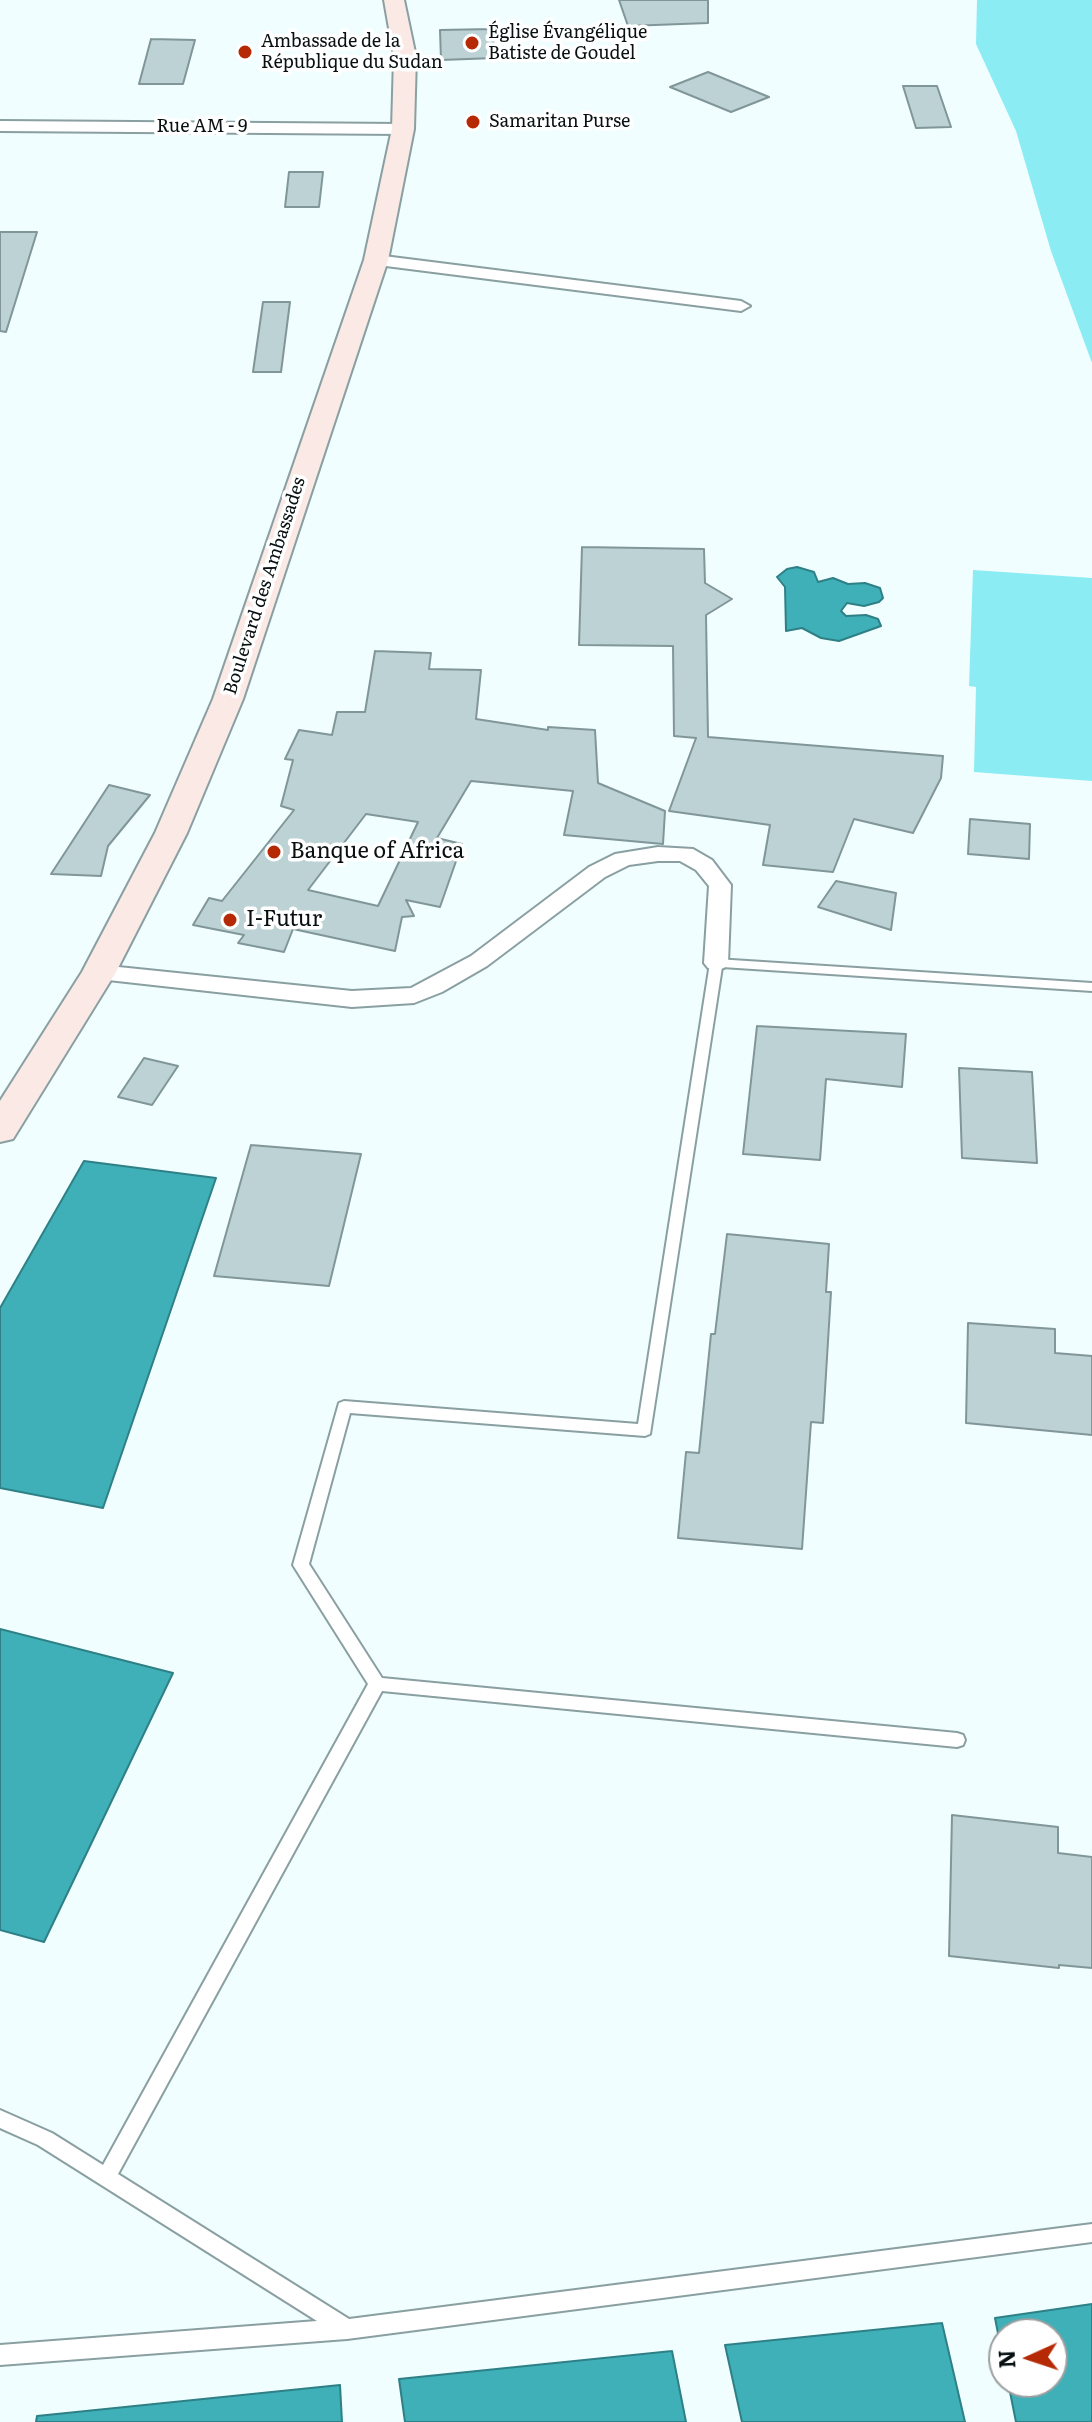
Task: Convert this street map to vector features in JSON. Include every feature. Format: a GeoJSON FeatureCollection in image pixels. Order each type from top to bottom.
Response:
{"type":"FeatureCollection","features":[{"type":"Feature","properties":{"kind":"main road","name":"Boulevard des Ambassades"},"geometry":{"type":"LineString","coordinates":[[0,1130],[99,972],[171,833],[228,699],[376,260],[403,129],[405,57],[394,0]]}},
{"type":"Feature","properties":{"kind":"street","name":"Rue AM - 9"},"geometry":{"type":"LineString","coordinates":[[0,126],[403,129]]}},
{"type":"Feature","properties":{"kind":"street"},"geometry":{"type":"LineString","coordinates":[[376,260],[741,306]]}},
{"type":"Feature","properties":{"kind":"street"},"geometry":{"type":"LineString","coordinates":[[99,972],[352,999],[414,995],[479,961],[597,872],[623,859],[658,854],[685,854],[704,865],[720,885],[716,963]]}},
{"type":"Feature","properties":{"kind":"lane"},"geometry":{"type":"LineString","coordinates":[[377,1684],[301,1565],[344,1407],[645,1430],[716,963],[1092,987]]}},
{"type":"Feature","properties":{"kind":"lane"},"geometry":{"type":"LineString","coordinates":[[377,1684],[957,1740]]}},
{"type":"Feature","properties":{"kind":"lane"},"geometry":{"type":"LineString","coordinates":[[106,2178],[377,1684]]}},
{"type":"Feature","properties":{"kind":"lane"},"geometry":{"type":"LineString","coordinates":[[0,2119],[45,2139],[347,2329]]}},
{"type":"Feature","properties":{"kind":"lane"},"geometry":{"type":"LineString","coordinates":[[0,2355],[347,2329],[1092,2233]]}},
{"type":"Feature","properties":{"kind":"shaded area"},"geometry":{"type":"Polygon","coordinates":[[[977,0],[1092,0],[1092,363],[1051,251],[1016,131],[976,44],[977,0]]]}},
{"type":"Feature","properties":{"kind":"shaded area"},"geometry":{"type":"Polygon","coordinates":[[[797,567],[814,572],[818,582],[833,578],[848,584],[865,583],[880,588],[883,598],[879,602],[864,606],[847,603],[841,611],[846,616],[866,615],[878,619],[881,626],[839,641],[821,638],[802,628],[786,631],[785,587],[777,577],[787,569],[797,567]]]}},
{"type":"Feature","properties":{"kind":"shaded area"},"geometry":{"type":"Polygon","coordinates":[[[973,570],[1092,578],[1092,781],[974,772],[976,687],[969,686],[973,570]]]}},
{"type":"Feature","properties":{"kind":"shaded area"},"geometry":{"type":"Polygon","coordinates":[[[84,1161],[216,1178],[103,1508],[0,1488],[0,1308],[84,1161]]]}},
{"type":"Feature","properties":{"kind":"shaded area"},"geometry":{"type":"Polygon","coordinates":[[[0,1629],[173,1673],[44,1942],[0,1930],[0,1629]]]}},
{"type":"Feature","properties":{"kind":"shaded area"},"geometry":{"type":"Polygon","coordinates":[[[1092,2304],[1092,2422],[1016,2422],[1011,2398],[1068,2398],[1068,2318],[995,2318],[1092,2304]]]}},
{"type":"Feature","properties":{"kind":"shaded area"},"geometry":{"type":"Polygon","coordinates":[[[942,2323],[965,2422],[742,2422],[725,2345],[942,2323]]]}},
{"type":"Feature","properties":{"kind":"shaded area"},"geometry":{"type":"Polygon","coordinates":[[[672,2351],[686,2422],[405,2422],[399,2379],[672,2351]]]}},
{"type":"Feature","properties":{"kind":"shaded area"},"geometry":{"type":"Polygon","coordinates":[[[340,2385],[342,2422],[36,2422],[37,2416],[340,2385]]]}},
{"type":"Feature","properties":{"kind":"building"},"geometry":{"type":"Polygon","coordinates":[[[619,0],[708,0],[708,23],[628,26],[619,0]]]}},
{"type":"Feature","properties":{"kind":"building"},"geometry":{"type":"Polygon","coordinates":[[[492,29],[495,58],[441,60],[440,30],[492,29]]]}},
{"type":"Feature","properties":{"kind":"building"},"geometry":{"type":"Polygon","coordinates":[[[151,39],[195,40],[183,84],[139,84],[151,39]]]}},
{"type":"Feature","properties":{"kind":"building"},"geometry":{"type":"Polygon","coordinates":[[[708,72],[769,97],[731,112],[670,87],[708,72]]]}},
{"type":"Feature","properties":{"kind":"building"},"geometry":{"type":"Polygon","coordinates":[[[903,86],[937,86],[951,127],[916,128],[903,86]]]}},
{"type":"Feature","properties":{"kind":"building"},"geometry":{"type":"Polygon","coordinates":[[[289,172],[323,172],[319,207],[285,207],[289,172]]]}},
{"type":"Feature","properties":{"kind":"building"},"geometry":{"type":"Polygon","coordinates":[[[0,232],[37,232],[6,332],[0,331],[0,232]]]}},
{"type":"Feature","properties":{"kind":"building"},"geometry":{"type":"Polygon","coordinates":[[[263,302],[290,302],[281,372],[253,372],[263,302]]]}},
{"type":"Feature","properties":{"kind":"building"},"geometry":{"type":"Polygon","coordinates":[[[582,547],[704,549],[705,583],[732,599],[706,615],[708,737],[943,756],[941,778],[913,833],[854,819],[833,872],[763,865],[770,825],[669,811],[696,738],[674,736],[673,646],[579,645],[582,547]]]}},
{"type":"Feature","properties":{"kind":"building"},"geometry":{"type":"Polygon","coordinates":[[[375,651],[431,653],[429,669],[481,670],[476,719],[548,730],[548,727],[595,730],[598,783],[665,811],[663,844],[564,835],[573,791],[471,781],[437,838],[462,844],[440,907],[406,900],[414,916],[402,917],[395,951],[293,929],[284,952],[238,943],[244,935],[193,925],[209,898],[222,901],[294,810],[281,806],[293,760],[285,759],[299,730],[332,735],[337,712],[365,712],[375,651]],[[366,814],[308,890],[378,906],[418,822],[366,814]]]}},
{"type":"Feature","properties":{"kind":"building"},"geometry":{"type":"Polygon","coordinates":[[[109,785],[150,795],[108,846],[101,876],[51,874],[109,785]]]}},
{"type":"Feature","properties":{"kind":"building"},"geometry":{"type":"Polygon","coordinates":[[[970,819],[1030,824],[1029,859],[968,854],[970,819]]]}},
{"type":"Feature","properties":{"kind":"building"},"geometry":{"type":"Polygon","coordinates":[[[836,881],[896,893],[891,930],[818,907],[836,881]]]}},
{"type":"Feature","properties":{"kind":"building"},"geometry":{"type":"Polygon","coordinates":[[[757,1026],[906,1034],[902,1087],[826,1079],[820,1160],[743,1154],[757,1026]]]}},
{"type":"Feature","properties":{"kind":"building"},"geometry":{"type":"Polygon","coordinates":[[[144,1058],[178,1066],[152,1105],[118,1097],[144,1058]]]}},
{"type":"Feature","properties":{"kind":"building"},"geometry":{"type":"Polygon","coordinates":[[[959,1068],[1032,1072],[1037,1163],[962,1158],[959,1068]]]}},
{"type":"Feature","properties":{"kind":"building"},"geometry":{"type":"Polygon","coordinates":[[[251,1145],[361,1154],[329,1286],[214,1276],[251,1145]]]}},
{"type":"Feature","properties":{"kind":"building"},"geometry":{"type":"Polygon","coordinates":[[[727,1234],[829,1244],[826,1292],[831,1292],[823,1423],[811,1422],[802,1549],[678,1538],[686,1452],[699,1453],[711,1334],[715,1334],[727,1234]]]}},
{"type":"Feature","properties":{"kind":"building"},"geometry":{"type":"Polygon","coordinates":[[[968,1323],[1055,1329],[1055,1353],[1092,1356],[1092,1435],[966,1423],[968,1323]]]}},
{"type":"Feature","properties":{"kind":"building"},"geometry":{"type":"Polygon","coordinates":[[[952,1815],[1058,1827],[1058,1853],[1092,1857],[1092,1968],[1059,1965],[1059,1968],[949,1956],[952,1815]]]}},
{"type":"Feature","properties":{"kind":"place","name":"Église Évangélique Batiste de Goudel"},"geometry":{"type":"Point","coordinates":[472,43]}},
{"type":"Feature","properties":{"kind":"place","name":"Ambassade de la République du Sudan"},"geometry":{"type":"Point","coordinates":[245,52]}},
{"type":"Feature","properties":{"kind":"place","name":"Samaritan Purse"},"geometry":{"type":"Point","coordinates":[473,122]}},
{"type":"Feature","properties":{"kind":"place","name":"Banque of Africa"},"geometry":{"type":"Point","coordinates":[274,852]}},
{"type":"Feature","properties":{"kind":"place","name":"I-Futur"},"geometry":{"type":"Point","coordinates":[230,920]}}]}
